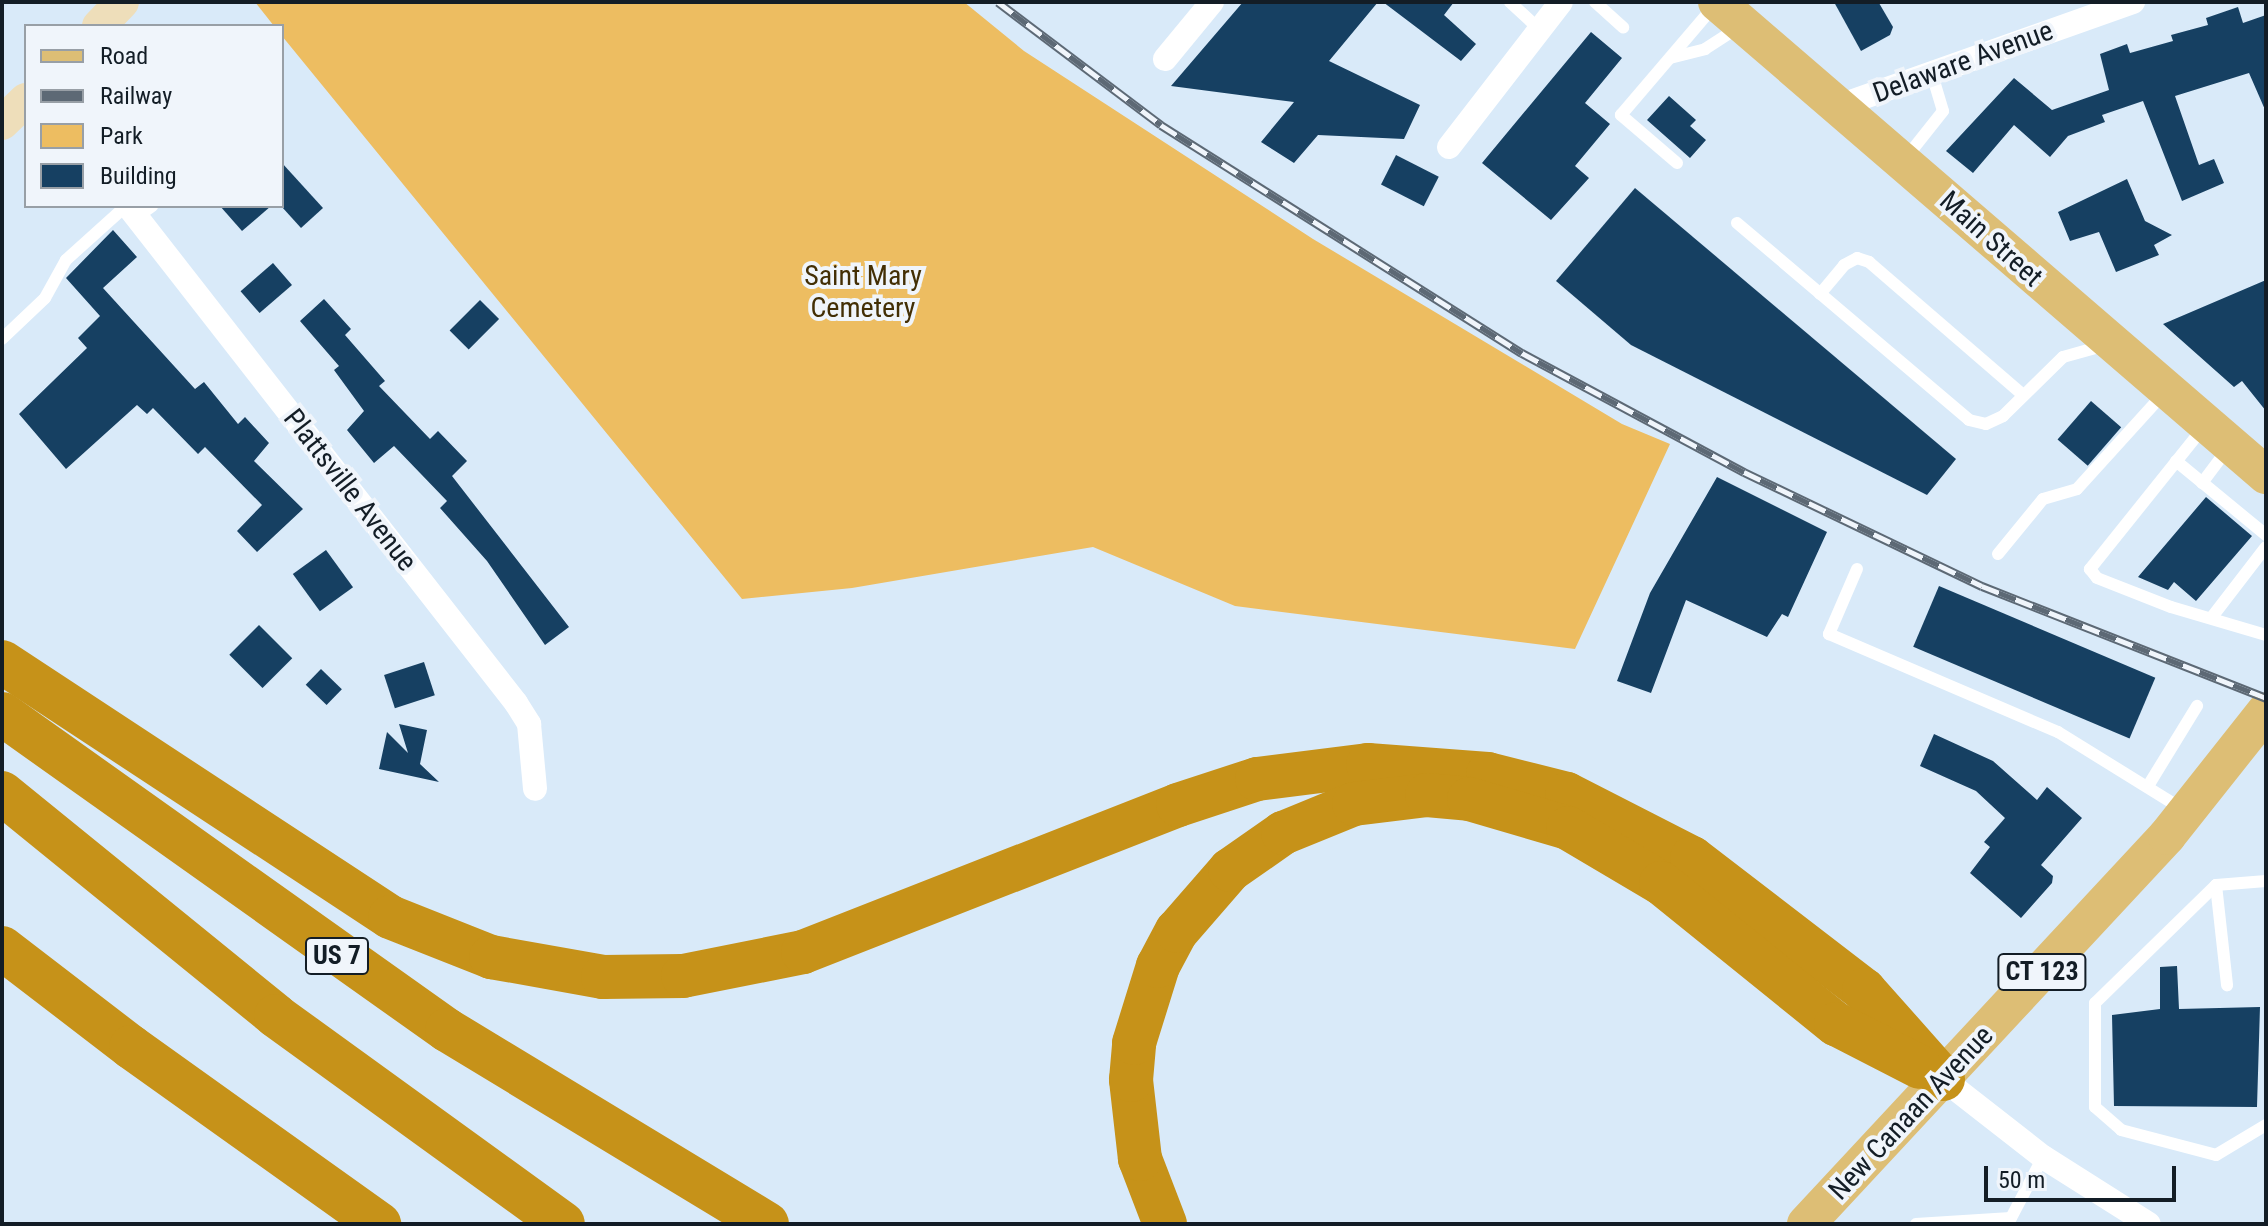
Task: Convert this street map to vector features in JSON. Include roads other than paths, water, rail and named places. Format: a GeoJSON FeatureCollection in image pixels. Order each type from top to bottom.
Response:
{"type":"FeatureCollection","features":[{"type":"Feature","properties":{"kind":"highway"},"geometry":{"type":"LineString","coordinates":[[2,662],[390,917],[491,957],[603,977],[683,976],[803,952],[1178,805],[1257,779],[1368,765],[1488,774],[1567,794],[1627,821],[1702,865],[1864,990],[1943,1079]]}},
{"type":"Feature","properties":{"kind":"highway","name":"US 7"},"geometry":{"type":"LineString","coordinates":[[2,714],[447,1030],[767,1224]]}},
{"type":"Feature","properties":{"kind":"highway"},"geometry":{"type":"LineString","coordinates":[[2,793],[276,1016],[563,1224]]}},
{"type":"Feature","properties":{"kind":"highway"},"geometry":{"type":"LineString","coordinates":[[1165,1224],[1140,1159],[1131,1080],[1134,1043],[1158,966],[1177,931],[1230,870],[1283,833],[1354,804],[1427,795],[1469,799],[1568,828],[1661,883],[1836,1024],[1943,1079]]}},
{"type":"Feature","properties":{"kind":"highway"},"geometry":{"type":"LineString","coordinates":[[2,948],[120,1039],[379,1224]]}},
{"type":"Feature","properties":{"kind":"main road","name":"Main Street"},"geometry":{"type":"LineString","coordinates":[[1726,9],[2109,344],[2266,475]]}},
{"type":"Feature","properties":{"kind":"main road","name":"New Canaan Avenue"},"geometry":{"type":"LineString","coordinates":[[1806,1224],[2188,813],[2266,711]]}},
{"type":"Feature","properties":{"kind":"street"},"geometry":{"type":"LineString","coordinates":[[101,24],[122,2]]}},
{"type":"Feature","properties":{"kind":"street"},"geometry":{"type":"LineString","coordinates":[[1165,59],[1212,2]]}},
{"type":"Feature","properties":{"kind":"street"},"geometry":{"type":"LineString","coordinates":[[1449,147],[1561,2]]}},
{"type":"Feature","properties":{"kind":"street","name":"Delaware Avenue"},"geometry":{"type":"LineString","coordinates":[[1839,106],[2133,2]]}},
{"type":"Feature","properties":{"kind":"street"},"geometry":{"type":"LineString","coordinates":[[2,123],[24,102]]}},
{"type":"Feature","properties":{"kind":"street","name":"Plattsville Avenue"},"geometry":{"type":"LineString","coordinates":[[136,209],[516,703],[529,724],[535,789]]}},
{"type":"Feature","properties":{"kind":"street"},"geometry":{"type":"LineString","coordinates":[[1943,1079],[2043,1157],[2149,1224]]}},
{"type":"Feature","properties":{"kind":"lane"},"geometry":{"type":"LineString","coordinates":[[1510,2],[1540,30]]}},
{"type":"Feature","properties":{"kind":"lane"},"geometry":{"type":"LineString","coordinates":[[1595,2],[1623,27]]}},
{"type":"Feature","properties":{"kind":"lane"},"geometry":{"type":"LineString","coordinates":[[1670,58],[1705,49],[1726,9]]}},
{"type":"Feature","properties":{"kind":"lane"},"geometry":{"type":"LineString","coordinates":[[1677,163],[1621,115],[1670,58],[1726,9]]}},
{"type":"Feature","properties":{"kind":"lane"},"geometry":{"type":"LineString","coordinates":[[1903,162],[1943,111],[1931,71]]}},
{"type":"Feature","properties":{"kind":"lane"},"geometry":{"type":"LineString","coordinates":[[2,339],[45,298],[66,260],[136,209]]}},
{"type":"Feature","properties":{"kind":"lane"},"geometry":{"type":"LineString","coordinates":[[1737,223],[1969,420],[1986,424],[2023,395],[2063,357],[2109,344]]}},
{"type":"Feature","properties":{"kind":"lane"},"geometry":{"type":"LineString","coordinates":[[1820,294],[1844,265],[1857,258],[1869,262],[2023,395]]}},
{"type":"Feature","properties":{"kind":"lane"},"geometry":{"type":"LineString","coordinates":[[1998,554],[2043,499],[2077,489],[2165,392]]}},
{"type":"Feature","properties":{"kind":"lane"},"geometry":{"type":"LineString","coordinates":[[2217,436],[2176,461],[2090,569],[2097,578],[2171,607],[2266,635]]}},
{"type":"Feature","properties":{"kind":"lane"},"geometry":{"type":"LineString","coordinates":[[2202,483],[2217,436]]}},
{"type":"Feature","properties":{"kind":"lane"},"geometry":{"type":"LineString","coordinates":[[2176,461],[2266,535]]}},
{"type":"Feature","properties":{"kind":"lane"},"geometry":{"type":"LineString","coordinates":[[2212,617],[2266,547]]}},
{"type":"Feature","properties":{"kind":"lane"},"geometry":{"type":"LineString","coordinates":[[1857,569],[1829,634],[2058,732],[2188,813]]}},
{"type":"Feature","properties":{"kind":"lane"},"geometry":{"type":"LineString","coordinates":[[2148,786],[2197,706]]}},
{"type":"Feature","properties":{"kind":"lane"},"geometry":{"type":"LineString","coordinates":[[2266,881],[2216,885],[2095,1003],[2095,1107],[2121,1130],[2216,1155],[2266,1125]]}},
{"type":"Feature","properties":{"kind":"lane"},"geometry":{"type":"LineString","coordinates":[[2216,885],[2227,985]]}},
{"type":"Feature","properties":{"kind":"lane"},"geometry":{"type":"LineString","coordinates":[[1916,1224],[1991,1222],[2011,1218],[2043,1157]]}},
{"type":"Feature","properties":{"kind":"railway"},"geometry":{"type":"LineString","coordinates":[[998,2],[1161,125],[1522,353],[1744,472],[1982,586],[2266,698]]}},
{"type":"Feature","properties":{"kind":"park label","name":"Saint Mary Cemetery"},"geometry":{"type":"Point","coordinates":[863,292]}}]}
